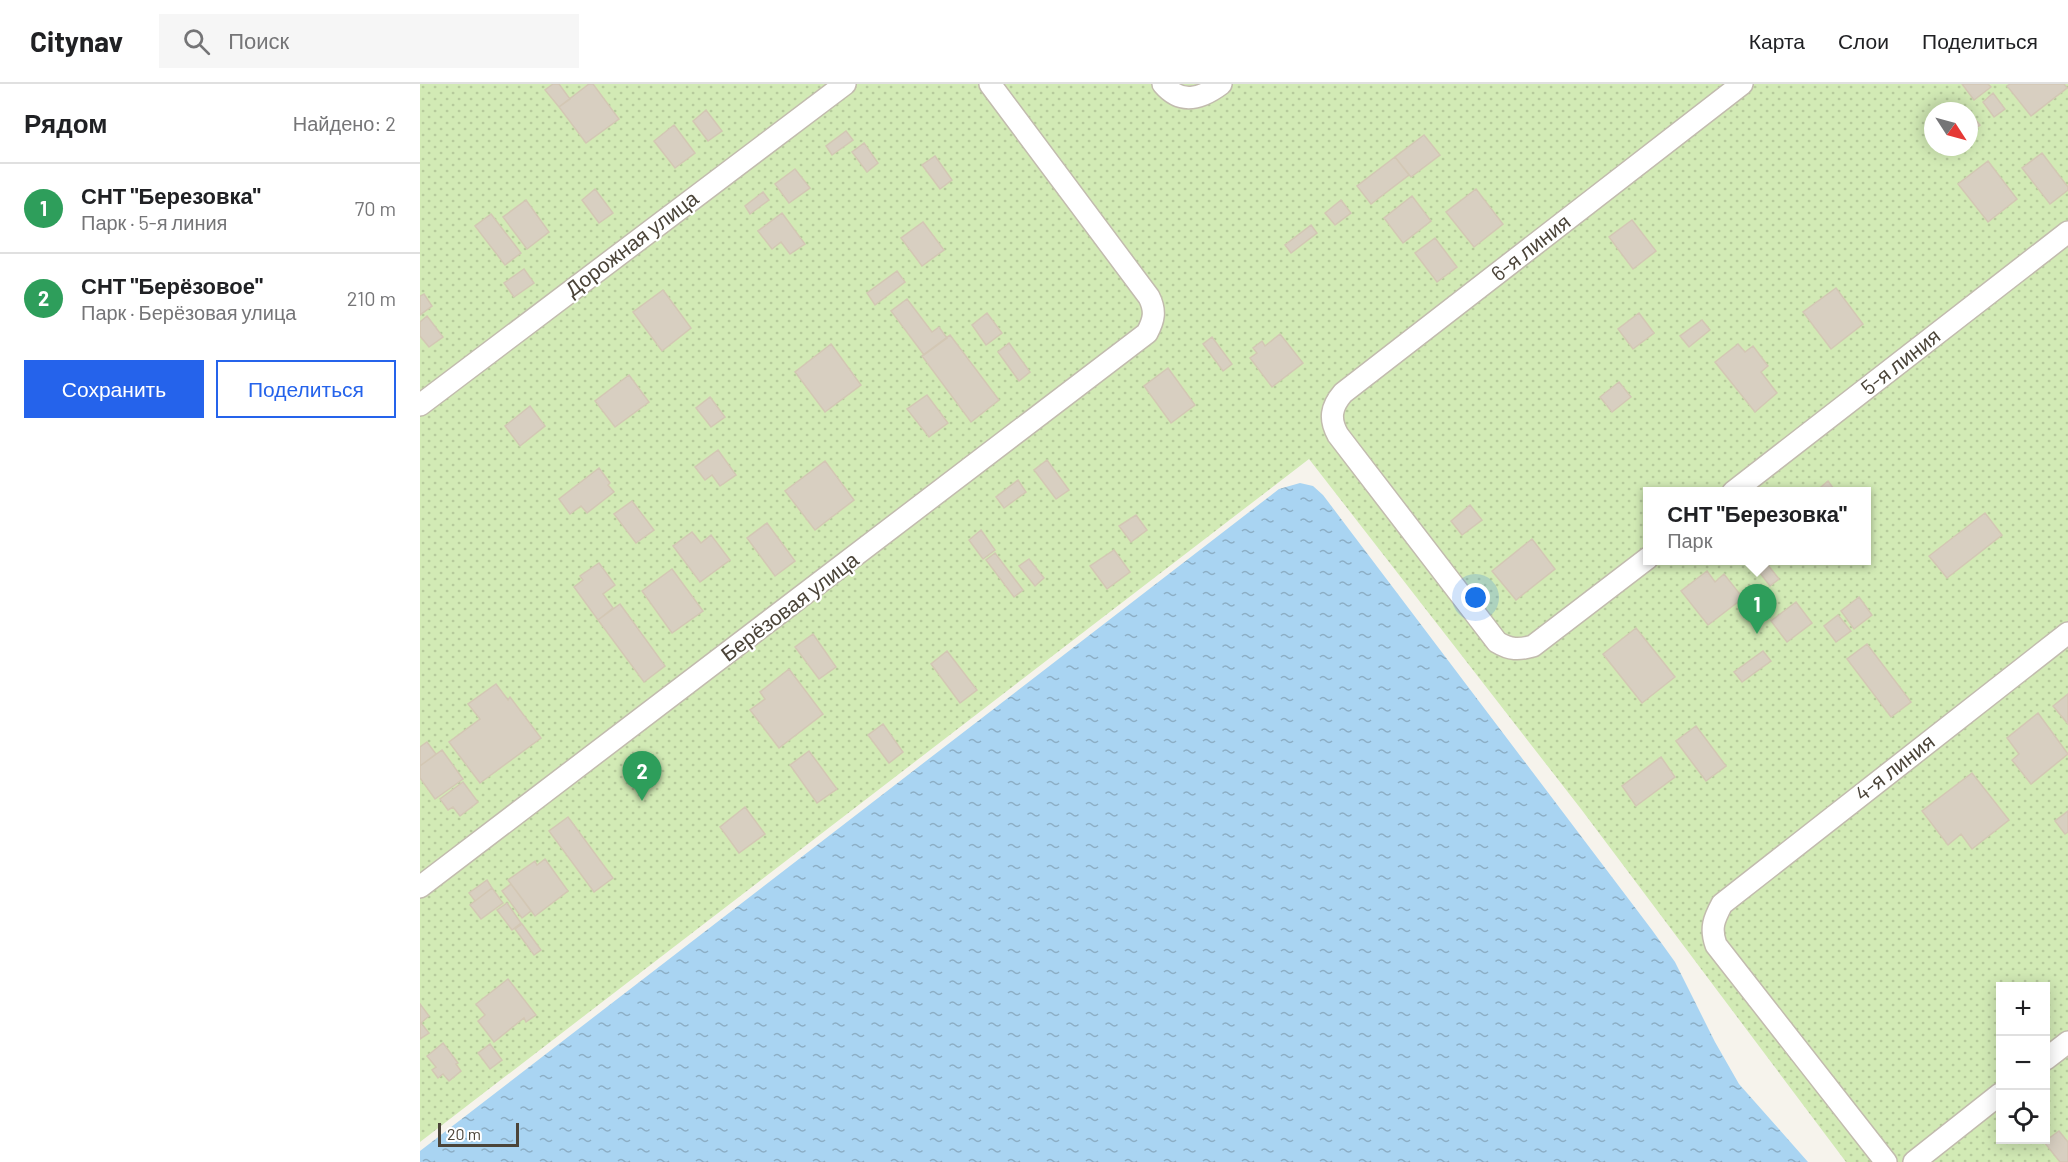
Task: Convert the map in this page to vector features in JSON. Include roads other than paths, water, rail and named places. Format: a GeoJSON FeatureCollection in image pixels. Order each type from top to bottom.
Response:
{"type":"FeatureCollection","features":[{"type":"Feature","properties":{"kind":"street","name":"Дорожная улица"},"geometry":{"type":"LineString","coordinates":[[420,405],[845,84]]}},
{"type":"Feature","properties":{"kind":"street","name":"Берёзовая улица"},"geometry":{"type":"LineString","coordinates":[[420,887],[1137,343],[1147,333],[1154,320],[1154,308],[1149,297],[990,84]]}},
{"type":"Feature","properties":{"kind":"street"},"geometry":{"type":"LineString","coordinates":[[1162,84],[1173,94],[1183,98],[1198,98],[1221,84]]}},
{"type":"Feature","properties":{"kind":"street","name":"6-я линия"},"geometry":{"type":"LineString","coordinates":[[1643,561],[1533,646],[1520,650],[1507,648],[1497,642],[1338,435],[1332,419],[1332,410],[1336,400],[1343,393],[1742,84]]}},
{"type":"Feature","properties":{"kind":"street","name":"5-я линия"},"geometry":{"type":"LineString","coordinates":[[1739,487],[2068,232]]}},
{"type":"Feature","properties":{"kind":"street","name":"4-я линия"},"geometry":{"type":"LineString","coordinates":[[1886,1162],[1716,945],[1711,933],[1713,920],[1722,903],[2068,633]]}},
{"type":"Feature","properties":{"kind":"street"},"geometry":{"type":"LineString","coordinates":[[2050,1056],[2068,1042]]}},
{"type":"Feature","properties":{"kind":"street"},"geometry":{"type":"LineString","coordinates":[[1914,1162],[1996,1099]]}},
{"type":"Feature","properties":{"kind":"water"},"geometry":{"type":"Polygon","coordinates":[[[1300,483],[1313,486],[1323,495],[1652,930],[1675,962],[1739,1084],[1808,1162],[420,1162],[420,1151],[1279,489],[1300,483]]]}},
{"type":"Feature","properties":{"kind":"place","name":"СНТ \"Березовка\""},"geometry":{"type":"Point","coordinates":[1757,634]}},
{"type":"Feature","properties":{"kind":"place","name":"СНТ \"Берёзовое\""},"geometry":{"type":"Point","coordinates":[642,801]}}]}
